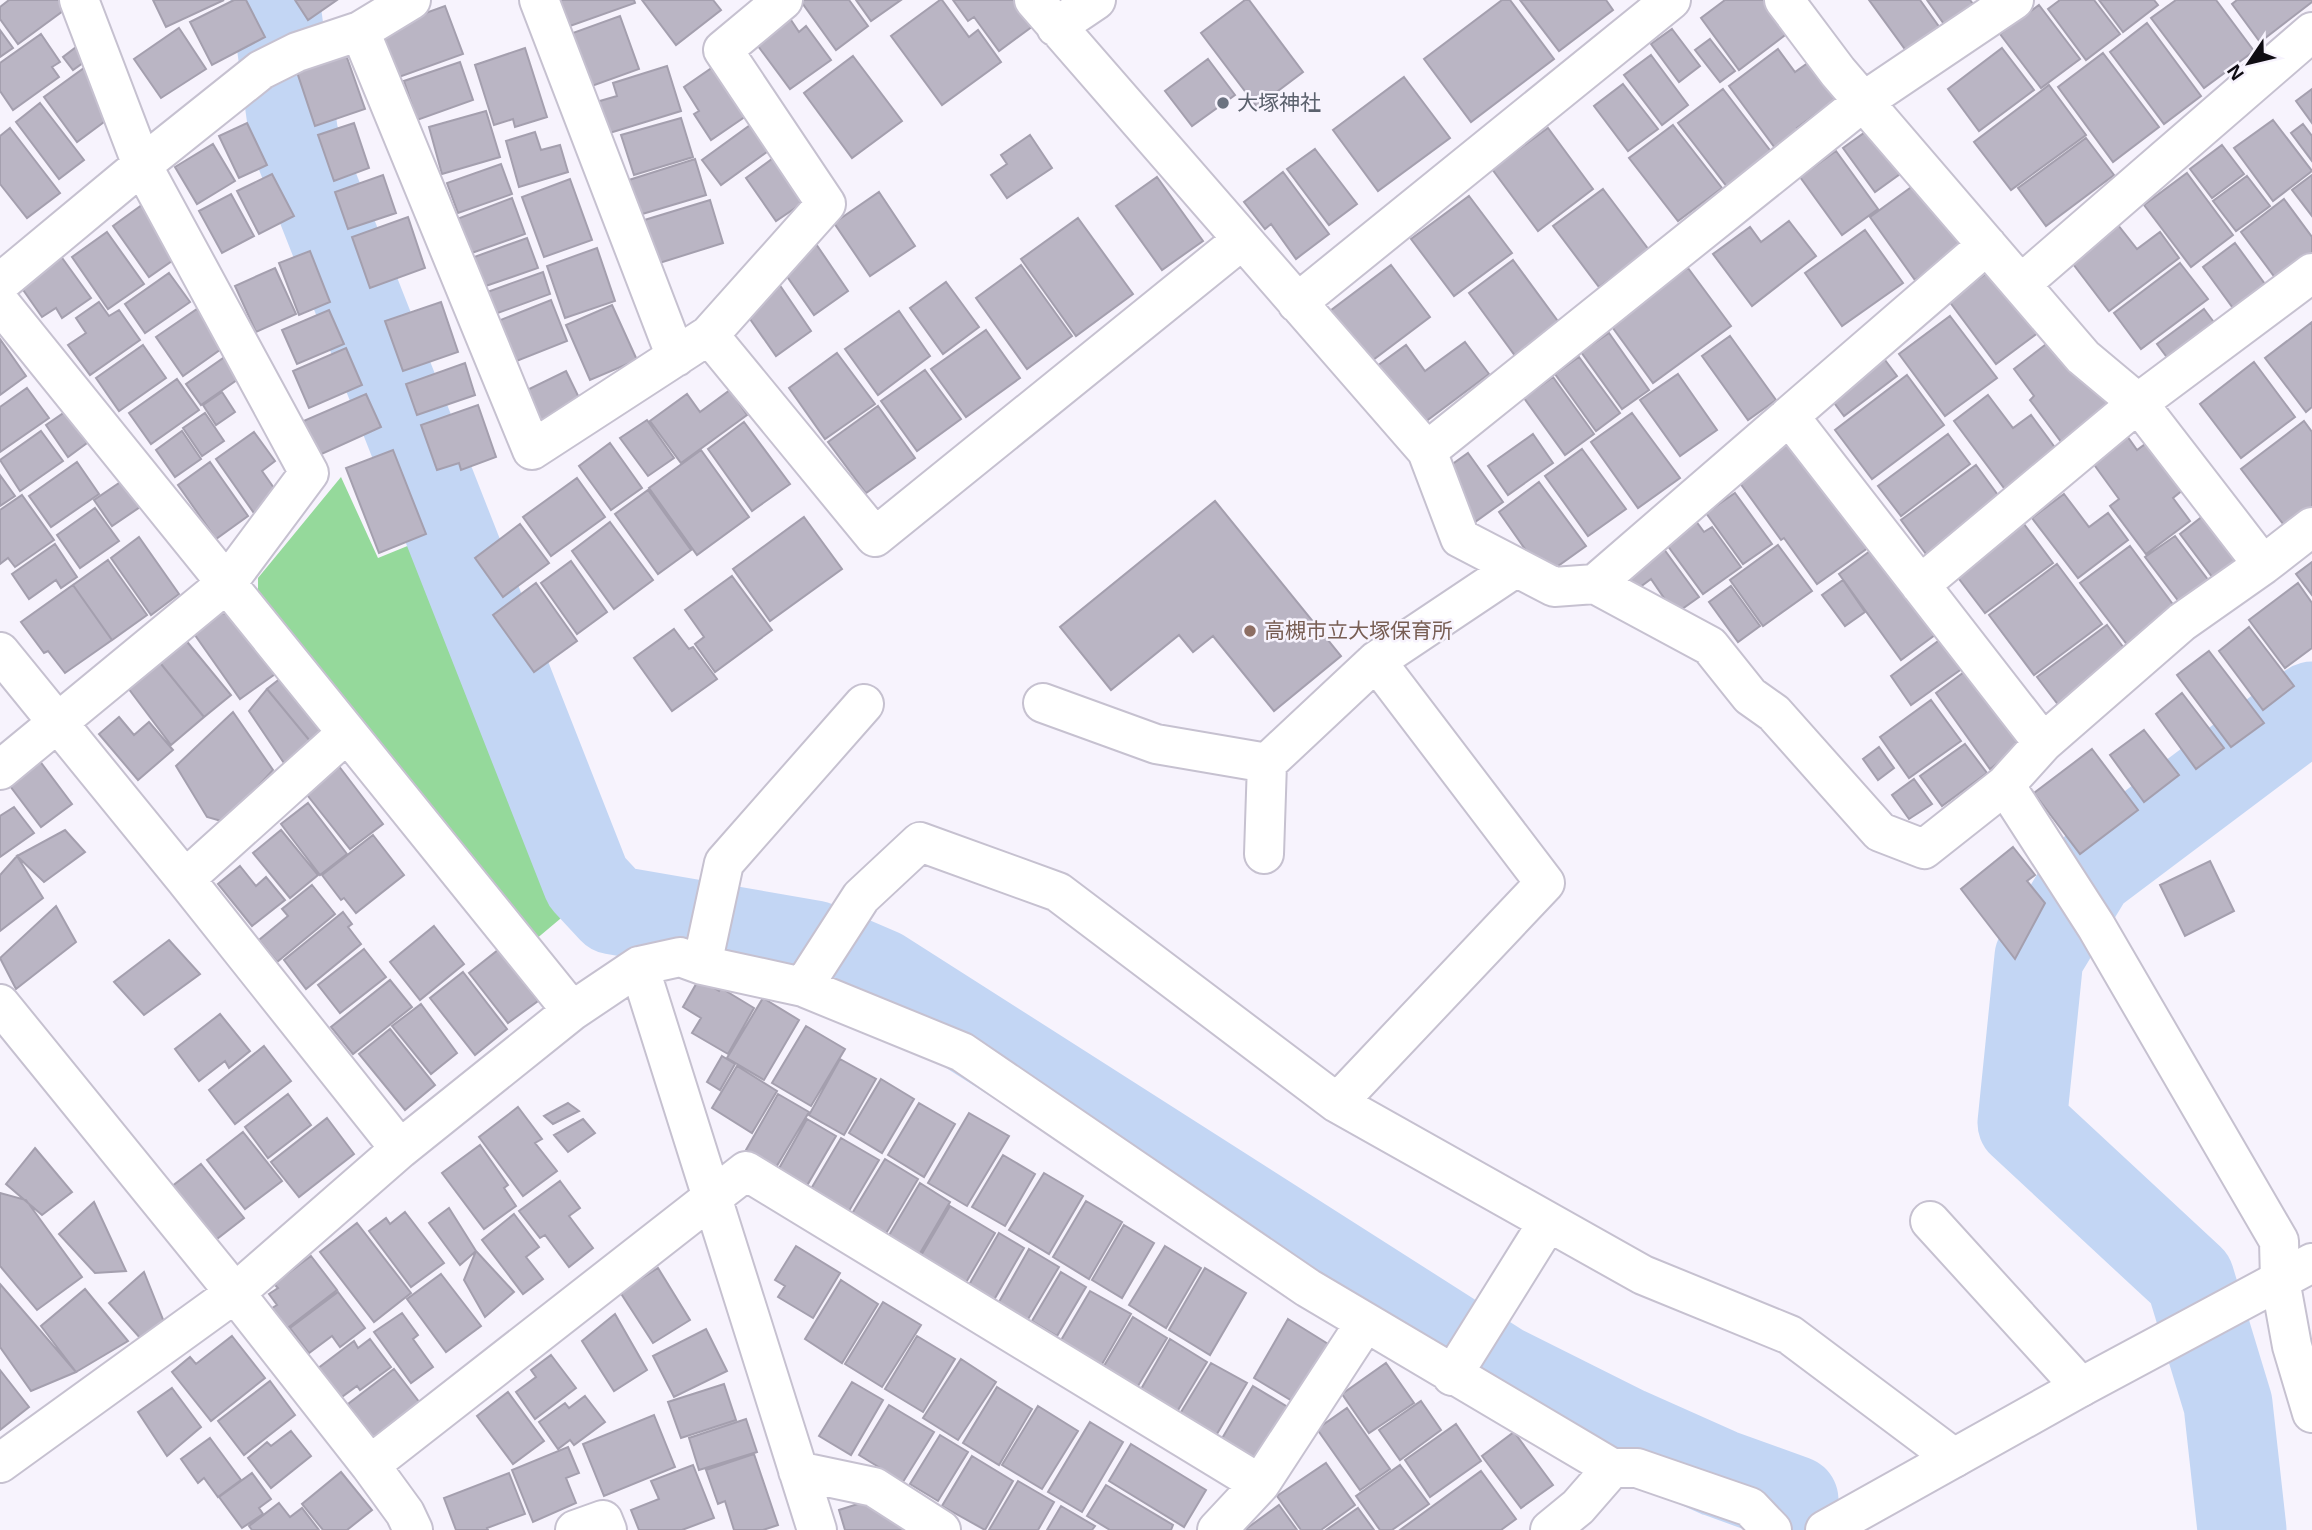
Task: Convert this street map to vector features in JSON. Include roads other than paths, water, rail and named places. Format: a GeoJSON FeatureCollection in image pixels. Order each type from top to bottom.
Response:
{"type":"FeatureCollection","features":[{"type":"Feature","properties":{"kind":"street"},"geometry":{"type":"LineString","coordinates":[[0,770],[227,583],[309,473],[142,165],[79,0]]}},
{"type":"Feature","properties":{"kind":"street"},"geometry":{"type":"LineString","coordinates":[[0,283],[261,70],[297,52],[359,32],[411,0]]}},
{"type":"Feature","properties":{"kind":"street"},"geometry":{"type":"LineString","coordinates":[[540,0],[676,357]]}},
{"type":"Feature","properties":{"kind":"street"},"geometry":{"type":"LineString","coordinates":[[359,32],[531,450],[709,335],[826,204],[723,50],[783,0]]}},
{"type":"Feature","properties":{"kind":"street"},"geometry":{"type":"LineString","coordinates":[[1096,0],[1045,14],[1427,451],[1460,538],[1553,587],[1595,584],[1710,646],[1750,696],[1774,713],[1880,832],[1924,849],[2006,785],[2043,743],[2182,622],[2312,527]]}},
{"type":"Feature","properties":{"kind":"street"},"geometry":{"type":"LineString","coordinates":[[1297,303],[1671,0]]}},
{"type":"Feature","properties":{"kind":"street"},"geometry":{"type":"LineString","coordinates":[[1784,0],[1864,101],[2083,357],[2138,403],[2263,565]]}},
{"type":"Feature","properties":{"kind":"street"},"geometry":{"type":"LineString","coordinates":[[1427,451],[1864,101],[2014,0]]}},
{"type":"Feature","properties":{"kind":"street"},"geometry":{"type":"LineString","coordinates":[[2021,284],[2312,32]]}},
{"type":"Feature","properties":{"kind":"street"},"geometry":{"type":"LineString","coordinates":[[709,335],[875,537],[1242,240]]}},
{"type":"Feature","properties":{"kind":"street"},"geometry":{"type":"LineString","coordinates":[[1595,584],[1987,245]]}},
{"type":"Feature","properties":{"kind":"street"},"geometry":{"type":"LineString","coordinates":[[1920,585],[2138,403],[2312,273]]}},
{"type":"Feature","properties":{"kind":"street"},"geometry":{"type":"LineString","coordinates":[[0,303],[572,1011]]}},
{"type":"Feature","properties":{"kind":"street"},"geometry":{"type":"LineString","coordinates":[[1789,416],[2043,743]]}},
{"type":"Feature","properties":{"kind":"street"},"geometry":{"type":"LineString","coordinates":[[1264,854],[1266,764],[1376,661],[1515,568]]}},
{"type":"Feature","properties":{"kind":"street"},"geometry":{"type":"LineString","coordinates":[[0,652],[401,1149]]}},
{"type":"Feature","properties":{"kind":"street"},"geometry":{"type":"LineString","coordinates":[[1337,1104],[1545,883],[1376,661]]}},
{"type":"Feature","properties":{"kind":"street"},"geometry":{"type":"LineString","coordinates":[[1043,703],[1156,744],[1266,764]]}},
{"type":"Feature","properties":{"kind":"street"},"geometry":{"type":"LineString","coordinates":[[708,943],[723,863],[864,705]]}},
{"type":"Feature","properties":{"kind":"street"},"geometry":{"type":"LineString","coordinates":[[185,879],[347,733]]}},
{"type":"Feature","properties":{"kind":"street"},"geometry":{"type":"LineString","coordinates":[[2006,785],[2096,926],[2296,1272],[2302,1344],[2312,1413]]}},
{"type":"Feature","properties":{"kind":"street"},"geometry":{"type":"LineString","coordinates":[[803,987],[861,897],[920,842],[1058,892],[1337,1104],[1643,1275],[1790,1335],[1954,1458]]}},
{"type":"Feature","properties":{"kind":"street"},"geometry":{"type":"LineString","coordinates":[[0,1462],[235,1293],[401,1149],[572,1011],[639,966],[680,957],[708,943]]}},
{"type":"Feature","properties":{"kind":"street"},"geometry":{"type":"LineString","coordinates":[[708,943],[803,987],[962,1052],[1308,1289],[1452,1376],[1612,1468],[1637,1468],[1750,1507],[1772,1530]]}},
{"type":"Feature","properties":{"kind":"street"},"geometry":{"type":"LineString","coordinates":[[639,966],[817,1530]]}},
{"type":"Feature","properties":{"kind":"street"},"geometry":{"type":"LineString","coordinates":[[0,1004],[235,1293],[370,1465],[405,1513],[413,1530]]}},
{"type":"Feature","properties":{"kind":"street"},"geometry":{"type":"LineString","coordinates":[[370,1465],[746,1171],[1259,1484]]}},
{"type":"Feature","properties":{"kind":"street"},"geometry":{"type":"LineString","coordinates":[[1930,1221],[2081,1387]]}},
{"type":"Feature","properties":{"kind":"street"},"geometry":{"type":"LineString","coordinates":[[1452,1376],[1548,1222]]}},
{"type":"Feature","properties":{"kind":"street"},"geometry":{"type":"LineString","coordinates":[[1825,1530],[2081,1387],[2296,1272]]}},
{"type":"Feature","properties":{"kind":"street"},"geometry":{"type":"LineString","coordinates":[[1217,1530],[1259,1484],[1365,1323]]}},
{"type":"Feature","properties":{"kind":"street"},"geometry":{"type":"LineString","coordinates":[[1550,1530],[1578,1507],[1612,1468]]}},
{"type":"Feature","properties":{"kind":"street"},"geometry":{"type":"LineString","coordinates":[[798,1471],[874,1487],[942,1530]]}},
{"type":"Feature","properties":{"kind":"street"},"geometry":{"type":"LineString","coordinates":[[575,1530],[603,1520],[607,1530]]}},
{"type":"Feature","properties":{"kind":"waterway"},"geometry":{"type":"LineString","coordinates":[[275,0],[294,137],[587,882],[613,910],[815,945],[880,973],[1501,1369],[1627,1432],[1719,1473],[1794,1500]]}},
{"type":"Feature","properties":{"kind":"waterway"},"geometry":{"type":"LineString","coordinates":[[2242,1530],[2228,1404],[2190,1279],[2022,1123],[2039,957],[2090,873],[2312,706]]}},
{"type":"Feature","properties":{"kind":"place","name":"大塚神社"},"geometry":{"type":"Point","coordinates":[1223,103]}},
{"type":"Feature","properties":{"kind":"place","name":"高槻市立大塚保育所"},"geometry":{"type":"Point","coordinates":[1250,631]}}]}
